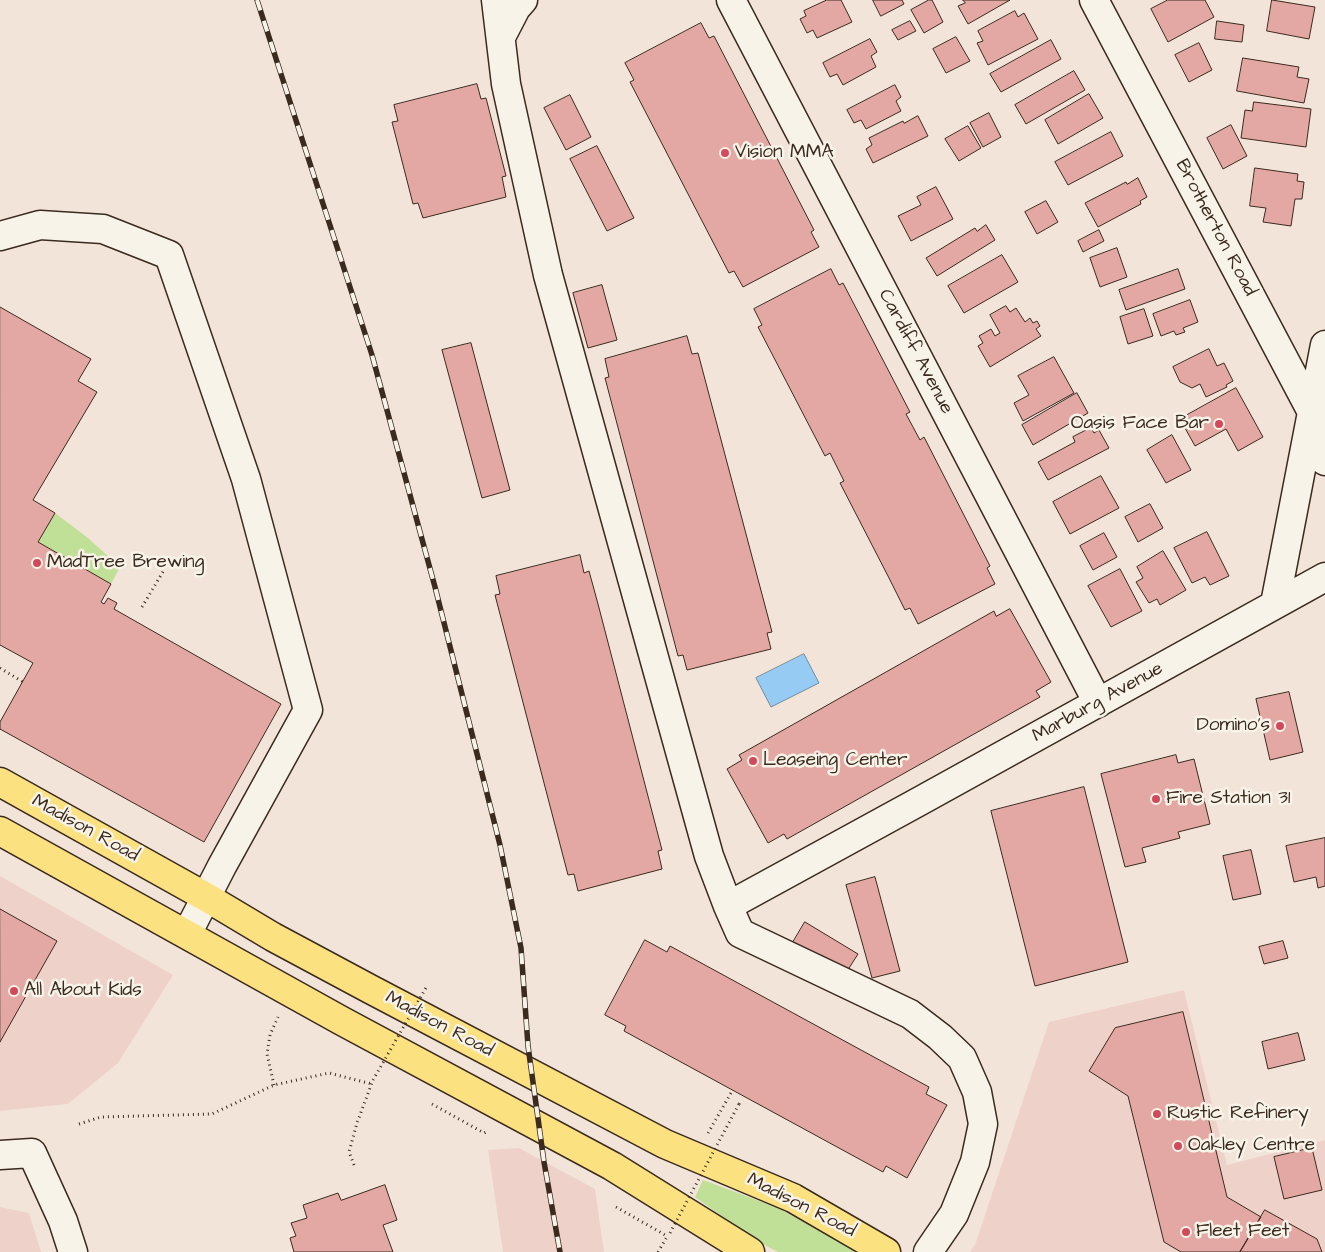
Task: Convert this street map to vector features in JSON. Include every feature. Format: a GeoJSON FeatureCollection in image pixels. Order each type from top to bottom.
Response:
{"type":"FeatureCollection","features":[{"type":"Feature","properties":{"kind":"main road","name":"Madison Road"},"geometry":{"type":"LineString","coordinates":[[0,782],[206,897],[282,942],[665,1144],[793,1198],[886,1252]]}},
{"type":"Feature","properties":{"kind":"main road"},"geometry":{"type":"LineString","coordinates":[[0,831],[342,1020],[612,1166],[750,1252]]}},
{"type":"Feature","properties":{"kind":"street"},"geometry":{"type":"LineString","coordinates":[[496,0],[506,84],[548,275],[706,847],[728,906],[740,933],[910,1014],[940,1037],[962,1058],[977,1092],[983,1124],[975,1162],[954,1214],[928,1252]]}},
{"type":"Feature","properties":{"kind":"street"},"geometry":{"type":"LineString","coordinates":[[501,37],[516,8],[523,0]]}},
{"type":"Feature","properties":{"kind":"street","name":"Cardiff Avenue"},"geometry":{"type":"LineString","coordinates":[[731,0],[1098,703]]}},
{"type":"Feature","properties":{"kind":"street","name":"Brotherton Road"},"geometry":{"type":"LineString","coordinates":[[1094,0],[1319,413],[1325,461]]}},
{"type":"Feature","properties":{"kind":"street"},"geometry":{"type":"LineString","coordinates":[[0,236],[40,225],[104,229],[169,255],[246,478],[308,710],[187,934]]}},
{"type":"Feature","properties":{"kind":"street"},"geometry":{"type":"LineString","coordinates":[[1275,604],[1319,413],[1325,345]]}},
{"type":"Feature","properties":{"kind":"street","name":"Marburg Avenue"},"geometry":{"type":"LineString","coordinates":[[728,906],[1325,577]]}},
{"type":"Feature","properties":{"kind":"street"},"geometry":{"type":"LineString","coordinates":[[0,1155],[32,1153],[63,1221],[73,1252]]}},
{"type":"Feature","properties":{"kind":"path"},"geometry":{"type":"LineString","coordinates":[[142,607],[164,570]]}},
{"type":"Feature","properties":{"kind":"path"},"geometry":{"type":"LineString","coordinates":[[0,668],[23,682]]}},
{"type":"Feature","properties":{"kind":"path"},"geometry":{"type":"LineString","coordinates":[[354,1165],[349,1152],[372,1082],[427,986]]}},
{"type":"Feature","properties":{"kind":"path"},"geometry":{"type":"LineString","coordinates":[[274,1085],[267,1054],[270,1035],[278,1016]]}},
{"type":"Feature","properties":{"kind":"path"},"geometry":{"type":"LineString","coordinates":[[79,1124],[101,1117],[212,1114],[274,1085],[329,1073],[372,1082]]}},
{"type":"Feature","properties":{"kind":"path"},"geometry":{"type":"LineString","coordinates":[[704,1140],[731,1093]]}},
{"type":"Feature","properties":{"kind":"path"},"geometry":{"type":"LineString","coordinates":[[658,1252],[741,1100]]}},
{"type":"Feature","properties":{"kind":"path"},"geometry":{"type":"LineString","coordinates":[[616,1207],[668,1235]]}},
{"type":"Feature","properties":{"kind":"shaded area"},"geometry":{"type":"Polygon","coordinates":[[[0,876],[173,975],[118,1063],[68,1104],[0,1111],[0,876]]]}},
{"type":"Feature","properties":{"kind":"shaded area"},"geometry":{"type":"Polygon","coordinates":[[[1184,990],[1227,1165],[1325,1140],[1325,1252],[970,1252],[975,1245],[1049,1022],[1184,990]]]}},
{"type":"Feature","properties":{"kind":"shaded area"},"geometry":{"type":"Polygon","coordinates":[[[519,1148],[595,1189],[604,1252],[503,1252],[488,1150],[519,1148]]]}},
{"type":"Feature","properties":{"kind":"shaded area"},"geometry":{"type":"Polygon","coordinates":[[[0,1207],[29,1213],[41,1252],[0,1252],[0,1207]]]}},
{"type":"Feature","properties":{"kind":"green space"},"geometry":{"type":"Polygon","coordinates":[[[55,513],[88,538],[120,567],[111,584],[38,542],[55,513]]]}},
{"type":"Feature","properties":{"kind":"green space"},"geometry":{"type":"Polygon","coordinates":[[[703,1180],[778,1208],[858,1252],[778,1252],[755,1240],[695,1197],[703,1180]]]}},
{"type":"Feature","properties":{"kind":"water"},"geometry":{"type":"Polygon","coordinates":[[[804,654],[819,683],[771,707],[756,678],[804,654]]]}},
{"type":"Feature","properties":{"kind":"building"},"geometry":{"type":"Polygon","coordinates":[[[827,0],[841,0],[852,22],[817,38],[813,30],[807,33],[800,19],[806,16],[804,11],[827,0]]]}},
{"type":"Feature","properties":{"kind":"building"},"geometry":{"type":"Polygon","coordinates":[[[873,0],[902,0],[904,4],[881,16],[873,0]]]}},
{"type":"Feature","properties":{"kind":"building"},"geometry":{"type":"Polygon","coordinates":[[[932,0],[943,22],[924,33],[911,10],[932,0]]]}},
{"type":"Feature","properties":{"kind":"building"},"geometry":{"type":"Polygon","coordinates":[[[963,0],[1010,0],[968,24],[958,6],[965,3],[963,0]]]}},
{"type":"Feature","properties":{"kind":"building"},"geometry":{"type":"Polygon","coordinates":[[[1168,0],[1205,0],[1214,17],[1168,42],[1151,9],[1168,0]]]}},
{"type":"Feature","properties":{"kind":"building"},"geometry":{"type":"Polygon","coordinates":[[[1272,0],[1315,7],[1309,39],[1267,31],[1272,0]]]}},
{"type":"Feature","properties":{"kind":"building"},"geometry":{"type":"Polygon","coordinates":[[[1015,11],[1018,17],[1024,13],[1038,39],[988,65],[977,43],[983,41],[978,31],[1015,11]]]}},
{"type":"Feature","properties":{"kind":"building"},"geometry":{"type":"Polygon","coordinates":[[[910,21],[916,31],[898,40],[892,30],[910,21]]]}},
{"type":"Feature","properties":{"kind":"building"},"geometry":{"type":"Polygon","coordinates":[[[1217,21],[1244,25],[1242,42],[1215,39],[1217,21]]]}},
{"type":"Feature","properties":{"kind":"building"},"geometry":{"type":"Polygon","coordinates":[[[701,23],[709,38],[714,36],[814,230],[811,232],[819,247],[743,287],[734,271],[729,273],[630,82],[634,80],[625,63],[701,23]]]}},
{"type":"Feature","properties":{"kind":"building"},"geometry":{"type":"Polygon","coordinates":[[[956,37],[970,61],[946,73],[933,49],[956,37]]]}},
{"type":"Feature","properties":{"kind":"building"},"geometry":{"type":"Polygon","coordinates":[[[870,39],[877,52],[871,56],[876,67],[843,85],[837,74],[830,77],[823,63],[870,39]]]}},
{"type":"Feature","properties":{"kind":"building"},"geometry":{"type":"Polygon","coordinates":[[[1051,40],[1061,59],[1001,92],[990,74],[1051,40]]]}},
{"type":"Feature","properties":{"kind":"building"},"geometry":{"type":"Polygon","coordinates":[[[1199,43],[1212,70],[1189,82],[1175,55],[1199,43]]]}},
{"type":"Feature","properties":{"kind":"building"},"geometry":{"type":"Polygon","coordinates":[[[1243,58],[1299,67],[1297,77],[1309,79],[1304,103],[1237,91],[1243,58]]]}},
{"type":"Feature","properties":{"kind":"building"},"geometry":{"type":"Polygon","coordinates":[[[1074,71],[1085,90],[1026,124],[1015,105],[1074,71]]]}},
{"type":"Feature","properties":{"kind":"building"},"geometry":{"type":"Polygon","coordinates":[[[477,84],[481,99],[486,98],[506,176],[502,177],[506,197],[423,218],[418,203],[413,204],[392,122],[398,121],[394,105],[477,84]]]}},
{"type":"Feature","properties":{"kind":"building"},"geometry":{"type":"Polygon","coordinates":[[[895,85],[901,97],[896,101],[901,111],[866,129],[861,120],[854,123],[847,110],[895,85]]]}},
{"type":"Feature","properties":{"kind":"building"},"geometry":{"type":"Polygon","coordinates":[[[1089,94],[1103,118],[1058,144],[1045,120],[1089,94]]]}},
{"type":"Feature","properties":{"kind":"building"},"geometry":{"type":"Polygon","coordinates":[[[570,95],[591,137],[566,150],[544,108],[570,95]]]}},
{"type":"Feature","properties":{"kind":"building"},"geometry":{"type":"Polygon","coordinates":[[[1254,102],[1311,109],[1306,147],[1241,138],[1245,110],[1252,111],[1254,102]]]}},
{"type":"Feature","properties":{"kind":"building"},"geometry":{"type":"Polygon","coordinates":[[[989,113],[1001,137],[983,147],[970,123],[989,113]]]}},
{"type":"Feature","properties":{"kind":"building"},"geometry":{"type":"Polygon","coordinates":[[[918,116],[928,136],[873,163],[866,149],[872,145],[869,138],[903,121],[904,123],[918,116]]]}},
{"type":"Feature","properties":{"kind":"building"},"geometry":{"type":"Polygon","coordinates":[[[1231,125],[1247,156],[1223,169],[1207,138],[1231,125]]]}},
{"type":"Feature","properties":{"kind":"building"},"geometry":{"type":"Polygon","coordinates":[[[968,126],[981,148],[959,161],[945,139],[968,126]]]}},
{"type":"Feature","properties":{"kind":"building"},"geometry":{"type":"Polygon","coordinates":[[[1111,132],[1123,156],[1068,185],[1055,162],[1111,132]]]}},
{"type":"Feature","properties":{"kind":"building"},"geometry":{"type":"Polygon","coordinates":[[[597,146],[634,218],[607,231],[570,159],[597,146]]]}},
{"type":"Feature","properties":{"kind":"building"},"geometry":{"type":"Polygon","coordinates":[[[1255,168],[1298,174],[1297,181],[1304,182],[1302,199],[1295,199],[1291,226],[1263,222],[1266,208],[1250,206],[1255,168]]]}},
{"type":"Feature","properties":{"kind":"building"},"geometry":{"type":"Polygon","coordinates":[[[1138,178],[1147,197],[1140,201],[1141,204],[1098,227],[1085,203],[1126,182],[1127,184],[1138,178]]]}},
{"type":"Feature","properties":{"kind":"building"},"geometry":{"type":"Polygon","coordinates":[[[936,187],[953,219],[911,241],[898,216],[921,205],[917,197],[936,187]]]}},
{"type":"Feature","properties":{"kind":"building"},"geometry":{"type":"Polygon","coordinates":[[[1046,201],[1058,222],[1037,234],[1025,212],[1046,201]]]}},
{"type":"Feature","properties":{"kind":"building"},"geometry":{"type":"Polygon","coordinates":[[[986,225],[995,240],[937,276],[926,258],[975,228],[977,231],[986,225]]]}},
{"type":"Feature","properties":{"kind":"building"},"geometry":{"type":"Polygon","coordinates":[[[1099,230],[1104,241],[1083,252],[1078,241],[1099,230]]]}},
{"type":"Feature","properties":{"kind":"building"},"geometry":{"type":"Polygon","coordinates":[[[1117,248],[1127,277],[1100,287],[1090,258],[1117,248]]]}},
{"type":"Feature","properties":{"kind":"building"},"geometry":{"type":"Polygon","coordinates":[[[1002,255],[1018,282],[964,313],[948,286],[1002,255]]]}},
{"type":"Feature","properties":{"kind":"building"},"geometry":{"type":"Polygon","coordinates":[[[831,269],[839,285],[843,283],[910,412],[906,414],[920,440],[924,437],[990,566],[987,568],[995,584],[918,624],[910,608],[905,610],[840,483],[844,481],[830,453],[825,456],[758,327],[762,325],[754,309],[831,269]]]}},
{"type":"Feature","properties":{"kind":"building"},"geometry":{"type":"Polygon","coordinates":[[[1178,269],[1185,289],[1126,310],[1119,290],[1178,269]]]}},
{"type":"Feature","properties":{"kind":"building"},"geometry":{"type":"Polygon","coordinates":[[[602,285],[617,340],[588,348],[573,293],[602,285]]]}},
{"type":"Feature","properties":{"kind":"building"},"geometry":{"type":"Polygon","coordinates":[[[1190,300],[1198,322],[1183,328],[1185,332],[1176,335],[1174,331],[1161,336],[1153,314],[1190,300]]]}},
{"type":"Feature","properties":{"kind":"building"},"geometry":{"type":"Polygon","coordinates":[[[1006,306],[1010,312],[1016,308],[1025,322],[1030,318],[1033,323],[1037,321],[1040,326],[1036,329],[1041,336],[990,367],[978,346],[983,343],[979,336],[991,329],[995,336],[1000,333],[990,315],[1006,306]]]}},
{"type":"Feature","properties":{"kind":"building","name":"MadTree Brewing"},"geometry":{"type":"Polygon","coordinates":[[[0,307],[91,359],[78,381],[97,392],[33,500],[55,513],[38,542],[111,584],[101,602],[104,604],[108,598],[117,603],[114,609],[281,704],[204,842],[0,729],[0,722],[33,663],[0,645],[0,307]]]}},
{"type":"Feature","properties":{"kind":"building"},"geometry":{"type":"Polygon","coordinates":[[[1144,309],[1153,336],[1128,344],[1120,317],[1144,309]]]}},
{"type":"Feature","properties":{"kind":"building"},"geometry":{"type":"Polygon","coordinates":[[[687,336],[692,354],[698,353],[772,632],[767,633],[771,649],[687,670],[683,655],[678,656],[605,378],[609,377],[605,359],[687,336]]]}},
{"type":"Feature","properties":{"kind":"building"},"geometry":{"type":"Polygon","coordinates":[[[471,343],[510,490],[482,498],[442,350],[471,343]]]}},
{"type":"Feature","properties":{"kind":"building"},"geometry":{"type":"Polygon","coordinates":[[[1209,349],[1217,366],[1224,363],[1233,381],[1226,385],[1227,387],[1206,397],[1200,384],[1192,388],[1180,382],[1173,367],[1209,349]]]}},
{"type":"Feature","properties":{"kind":"building"},"geometry":{"type":"Polygon","coordinates":[[[1054,357],[1074,393],[1023,421],[1014,403],[1029,395],[1018,376],[1054,357]]]}},
{"type":"Feature","properties":{"kind":"building","name":"Oasis Face Bar"},"geometry":{"type":"Polygon","coordinates":[[[1236,388],[1263,437],[1238,451],[1226,429],[1195,446],[1180,419],[1236,388]]]}},
{"type":"Feature","properties":{"kind":"building"},"geometry":{"type":"Polygon","coordinates":[[[1077,393],[1088,413],[1033,445],[1022,425],[1077,393]]]}},
{"type":"Feature","properties":{"kind":"building"},"geometry":{"type":"Polygon","coordinates":[[[1091,428],[1094,433],[1099,430],[1109,448],[1048,480],[1038,462],[1075,442],[1073,437],[1091,428]]]}},
{"type":"Feature","properties":{"kind":"building"},"geometry":{"type":"Polygon","coordinates":[[[1172,435],[1191,470],[1166,483],[1147,450],[1172,435]]]}},
{"type":"Feature","properties":{"kind":"building"},"geometry":{"type":"Polygon","coordinates":[[[1101,476],[1119,508],[1070,534],[1053,502],[1101,476]]]}},
{"type":"Feature","properties":{"kind":"building"},"geometry":{"type":"Polygon","coordinates":[[[1150,504],[1163,528],[1138,542],[1125,517],[1150,504]]]}},
{"type":"Feature","properties":{"kind":"building"},"geometry":{"type":"Polygon","coordinates":[[[1207,532],[1229,576],[1210,585],[1205,577],[1192,583],[1174,548],[1207,532]]]}},
{"type":"Feature","properties":{"kind":"building"},"geometry":{"type":"Polygon","coordinates":[[[1104,533],[1117,557],[1093,570],[1080,546],[1104,533]]]}},
{"type":"Feature","properties":{"kind":"building"},"geometry":{"type":"Polygon","coordinates":[[[1163,551],[1186,590],[1160,605],[1157,599],[1149,603],[1136,582],[1143,578],[1137,567],[1163,551]]]}},
{"type":"Feature","properties":{"kind":"building"},"geometry":{"type":"Polygon","coordinates":[[[580,555],[584,573],[589,571],[598,604],[662,850],[658,851],[662,869],[578,891],[574,874],[568,875],[495,595],[500,594],[496,576],[580,555]]]}},
{"type":"Feature","properties":{"kind":"building"},"geometry":{"type":"Polygon","coordinates":[[[1120,569],[1142,611],[1111,627],[1088,586],[1120,569]]]}},
{"type":"Feature","properties":{"kind":"building"},"geometry":{"type":"Polygon","coordinates":[[[1010,609],[1051,682],[1036,691],[1040,697],[787,839],[784,834],[768,843],[727,769],[742,760],[739,755],[994,611],[996,616],[1010,609]]]}},
{"type":"Feature","properties":{"kind":"building","name":"Domino's"},"geometry":{"type":"Polygon","coordinates":[[[1289,692],[1303,752],[1270,760],[1256,699],[1289,692]]]}},
{"type":"Feature","properties":{"kind":"building","name":"Fire Station 31"},"geometry":{"type":"Polygon","coordinates":[[[1176,755],[1178,763],[1194,759],[1210,824],[1178,832],[1180,838],[1142,848],[1146,862],[1125,867],[1101,774],[1176,755]]]}},
{"type":"Feature","properties":{"kind":"building"},"geometry":{"type":"Polygon","coordinates":[[[1084,787],[1128,962],[1035,986],[991,811],[1084,787]]]}},
{"type":"Feature","properties":{"kind":"building"},"geometry":{"type":"Polygon","coordinates":[[[1325,838],[1325,886],[1318,888],[1316,877],[1294,882],[1286,846],[1325,838]]]}},
{"type":"Feature","properties":{"kind":"building"},"geometry":{"type":"Polygon","coordinates":[[[1251,850],[1261,894],[1233,900],[1223,856],[1251,850]]]}},
{"type":"Feature","properties":{"kind":"building"},"geometry":{"type":"Polygon","coordinates":[[[875,877],[900,971],[872,978],[846,885],[875,877]]]}},
{"type":"Feature","properties":{"kind":"building","name":"All About Kids"},"geometry":{"type":"Polygon","coordinates":[[[0,909],[57,941],[0,1042],[0,909]]]}},
{"type":"Feature","properties":{"kind":"building"},"geometry":{"type":"Polygon","coordinates":[[[805,922],[858,954],[844,976],[792,944],[805,922]]]}},
{"type":"Feature","properties":{"kind":"building"},"geometry":{"type":"Polygon","coordinates":[[[645,940],[667,952],[670,946],[929,1087],[926,1094],[947,1105],[907,1178],[886,1166],[883,1172],[624,1031],[626,1026],[605,1015],[645,940]]]}},
{"type":"Feature","properties":{"kind":"building"},"geometry":{"type":"Polygon","coordinates":[[[1283,941],[1288,958],[1264,964],[1259,947],[1283,941]]]}},
{"type":"Feature","properties":{"kind":"building","name":"Oakley Centre"},"geometry":{"type":"Polygon","coordinates":[[[1183,1012],[1227,1197],[1261,1217],[1240,1252],[1181,1252],[1164,1242],[1128,1096],[1089,1071],[1115,1028],[1183,1012]]]}},
{"type":"Feature","properties":{"kind":"building"},"geometry":{"type":"Polygon","coordinates":[[[1298,1033],[1305,1060],[1268,1069],[1262,1042],[1298,1033]]]}},
{"type":"Feature","properties":{"kind":"building"},"geometry":{"type":"Polygon","coordinates":[[[1312,1148],[1322,1190],[1284,1199],[1274,1157],[1312,1148]]]}},
{"type":"Feature","properties":{"kind":"building"},"geometry":{"type":"Polygon","coordinates":[[[385,1185],[397,1220],[383,1225],[393,1252],[294,1252],[290,1238],[296,1236],[291,1223],[307,1218],[303,1205],[338,1193],[341,1200],[385,1185]]]}},
{"type":"Feature","properties":{"kind":"building"},"geometry":{"type":"Polygon","coordinates":[[[1265,1210],[1317,1239],[1322,1252],[1240,1252],[1265,1210]]]}},
{"type":"Feature","properties":{"kind":"railway"},"geometry":{"type":"LineString","coordinates":[[257,0],[372,355],[435,587],[500,845],[521,948],[528,1046],[544,1162],[560,1252]]}},
{"type":"Feature","properties":{"kind":"place","name":"Vision MMA"},"geometry":{"type":"Point","coordinates":[725,153]}},
{"type":"Feature","properties":{"kind":"place","name":"Oasis Face Bar"},"geometry":{"type":"Point","coordinates":[1219,424]}},
{"type":"Feature","properties":{"kind":"place","name":"MadTree Brewing"},"geometry":{"type":"Point","coordinates":[37,563]}},
{"type":"Feature","properties":{"kind":"place","name":"Domino's"},"geometry":{"type":"Point","coordinates":[1280,726]}},
{"type":"Feature","properties":{"kind":"place","name":"Leaseing Center"},"geometry":{"type":"Point","coordinates":[753,761]}},
{"type":"Feature","properties":{"kind":"place","name":"Fire Station 31"},"geometry":{"type":"Point","coordinates":[1156,799]}},
{"type":"Feature","properties":{"kind":"place","name":"All About Kids"},"geometry":{"type":"Point","coordinates":[14,991]}},
{"type":"Feature","properties":{"kind":"place","name":"Rustic Refinery"},"geometry":{"type":"Point","coordinates":[1157,1114]}},
{"type":"Feature","properties":{"kind":"place","name":"Oakley Centre"},"geometry":{"type":"Point","coordinates":[1178,1146]}},
{"type":"Feature","properties":{"kind":"place","name":"Fleet Feet"},"geometry":{"type":"Point","coordinates":[1186,1232]}}]}
